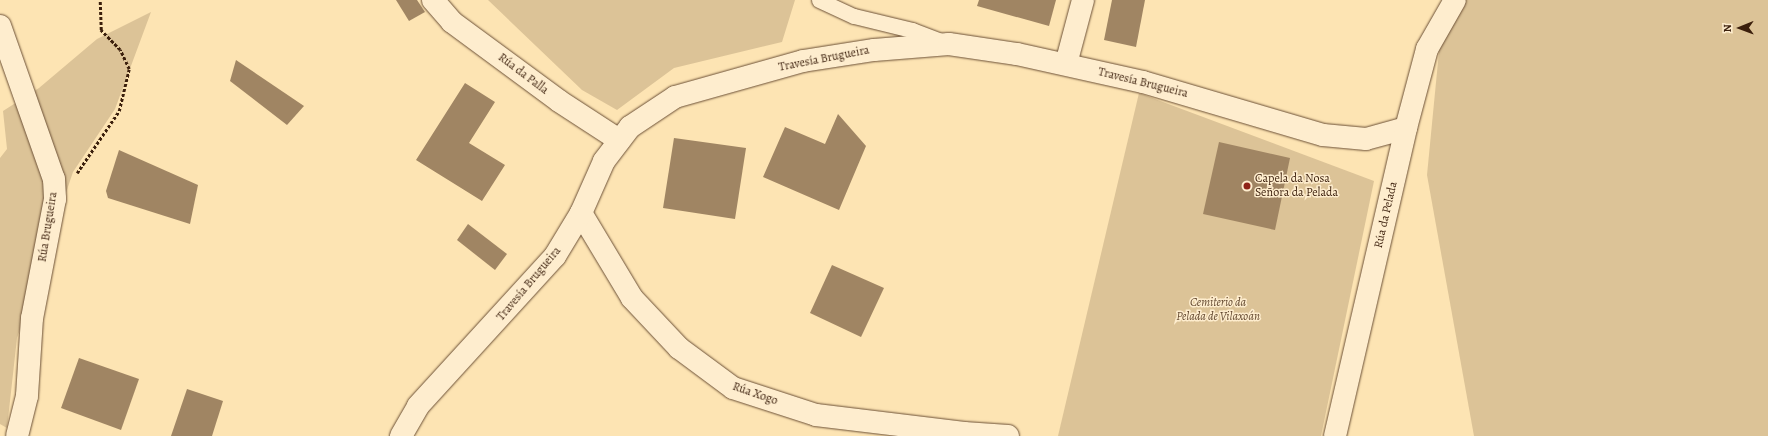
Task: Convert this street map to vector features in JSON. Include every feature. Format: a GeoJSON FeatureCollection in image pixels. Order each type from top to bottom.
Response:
{"type":"FeatureCollection","features":[{"type":"Feature","properties":{"kind":"street","name":"Rúa da Palla"},"geometry":{"type":"LineString","coordinates":[[433,0],[452,22],[560,101],[619,140]]}},
{"type":"Feature","properties":{"kind":"street"},"geometry":{"type":"LineString","coordinates":[[1066,64],[1083,0]]}},
{"type":"Feature","properties":{"kind":"street","name":"Rúa da Pelada"},"geometry":{"type":"LineString","coordinates":[[1335,436],[1406,128],[1427,49],[1455,0]]}},
{"type":"Feature","properties":{"kind":"street","name":"Rúa Brugueira"},"geometry":{"type":"LineString","coordinates":[[0,26],[54,179],[55,199],[32,318],[27,396],[17,436]]}},
{"type":"Feature","properties":{"kind":"street","name":"Travesía Brugueira"},"geometry":{"type":"LineString","coordinates":[[401,436],[418,406],[555,256],[581,213],[604,161],[619,140],[630,127],[675,97],[803,61],[874,50],[950,44],[1066,64],[1150,84],[1323,135],[1366,139],[1406,128]]}},
{"type":"Feature","properties":{"kind":"street","name":"Rúa Xogo"},"geometry":{"type":"LineString","coordinates":[[581,213],[632,298],[679,348],[732,388],[816,415],[964,433],[1008,436]]}},
{"type":"Feature","properties":{"kind":"lane"},"geometry":{"type":"LineString","coordinates":[[819,0],[854,16],[912,30],[950,44]]}},
{"type":"Feature","properties":{"kind":"path"},"geometry":{"type":"LineString","coordinates":[[55,199],[68,187],[119,111],[129,69],[120,50],[101,30],[100,0]]}},
{"type":"Feature","properties":{"kind":"green space"},"geometry":{"type":"Polygon","coordinates":[[[488,0],[795,0],[782,42],[674,68],[617,110],[582,90],[488,0]]]}},
{"type":"Feature","properties":{"kind":"green space"},"geometry":{"type":"Polygon","coordinates":[[[1444,0],[1768,0],[1768,436],[1474,436],[1427,175],[1444,0]]]}},
{"type":"Feature","properties":{"kind":"green space"},"geometry":{"type":"Polygon","coordinates":[[[151,12],[115,109],[73,172],[17,338],[7,428],[0,424],[0,158],[7,149],[3,111],[39,88],[97,39],[151,12]]]}},
{"type":"Feature","properties":{"kind":"green space","name":"Cemiterio da Pelada de Vilaxoán"},"geometry":{"type":"Polygon","coordinates":[[[1139,93],[1374,181],[1321,436],[1058,436],[1139,93]]]}},
{"type":"Feature","properties":{"kind":"building"},"geometry":{"type":"Polygon","coordinates":[[[396,0],[417,0],[425,12],[409,21],[396,0]]]}},
{"type":"Feature","properties":{"kind":"building"},"geometry":{"type":"Polygon","coordinates":[[[979,0],[1056,0],[1049,26],[977,6],[979,0]]]}},
{"type":"Feature","properties":{"kind":"building"},"geometry":{"type":"Polygon","coordinates":[[[1112,0],[1145,0],[1136,47],[1104,40],[1112,0]]]}},
{"type":"Feature","properties":{"kind":"building"},"geometry":{"type":"Polygon","coordinates":[[[236,60],[304,106],[287,125],[230,81],[236,60]]]}},
{"type":"Feature","properties":{"kind":"building"},"geometry":{"type":"Polygon","coordinates":[[[465,83],[495,102],[469,143],[505,165],[482,201],[416,160],[465,83]]]}},
{"type":"Feature","properties":{"kind":"building"},"geometry":{"type":"Polygon","coordinates":[[[838,114],[866,146],[839,210],[763,177],[785,127],[825,144],[838,114]]]}},
{"type":"Feature","properties":{"kind":"building"},"geometry":{"type":"Polygon","coordinates":[[[674,138],[746,148],[735,219],[663,208],[674,138]]]}},
{"type":"Feature","properties":{"kind":"building","name":"Capela da Nosa Señora da Pelada"},"geometry":{"type":"Polygon","coordinates":[[[1219,142],[1290,158],[1275,230],[1203,214],[1219,142]]]}},
{"type":"Feature","properties":{"kind":"building"},"geometry":{"type":"Polygon","coordinates":[[[119,150],[198,185],[190,224],[108,198],[106,191],[119,150]]]}},
{"type":"Feature","properties":{"kind":"building"},"geometry":{"type":"Polygon","coordinates":[[[468,224],[507,254],[495,270],[457,240],[468,224]]]}},
{"type":"Feature","properties":{"kind":"building"},"geometry":{"type":"Polygon","coordinates":[[[832,265],[884,288],[861,337],[810,313],[832,265]]]}},
{"type":"Feature","properties":{"kind":"building"},"geometry":{"type":"Polygon","coordinates":[[[79,358],[139,379],[121,430],[61,408],[79,358]]]}},
{"type":"Feature","properties":{"kind":"building"},"geometry":{"type":"Polygon","coordinates":[[[187,389],[223,401],[212,436],[171,436],[187,389]]]}},
{"type":"Feature","properties":{"kind":"place","name":"Capela da Nosa Señora da Pelada"},"geometry":{"type":"Point","coordinates":[1247,186]}}]}
